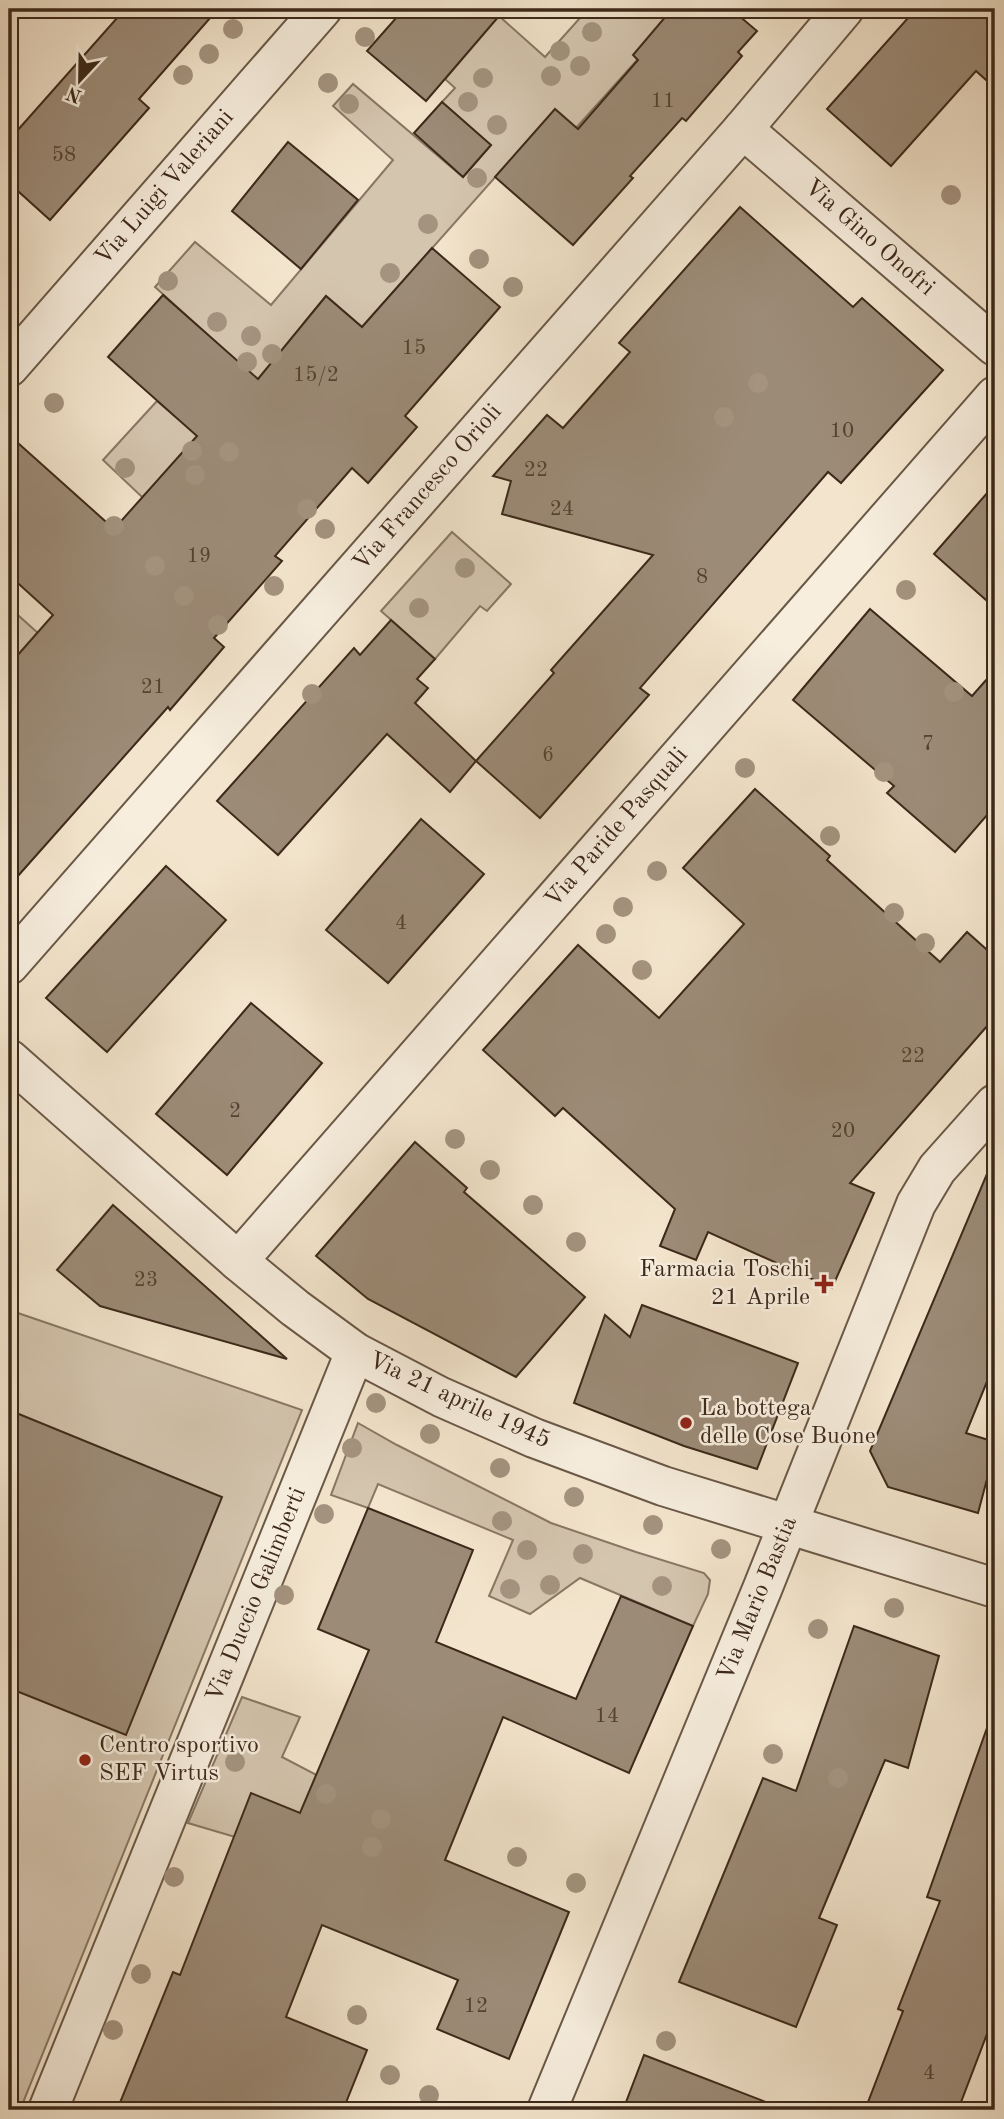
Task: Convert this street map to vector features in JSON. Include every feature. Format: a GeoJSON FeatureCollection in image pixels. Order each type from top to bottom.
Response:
{"type":"FeatureCollection","features":[{"type":"Feature","properties":{"kind":"street","name":"Via Luigi Valeriani"},"geometry":{"type":"LineString","coordinates":[[9,367],[322,9]]}},
{"type":"Feature","properties":{"kind":"street","name":"Via Francesco Orioli"},"geometry":{"type":"LineString","coordinates":[[9,965],[743,129],[844,9]]}},
{"type":"Feature","properties":{"kind":"street","name":"Via Gino Onofri"},"geometry":{"type":"LineString","coordinates":[[743,129],[995,346]]}},
{"type":"Feature","properties":{"kind":"street","name":"Via Paride Pasquali"},"geometry":{"type":"LineString","coordinates":[[238,1261],[995,396]]}},
{"type":"Feature","properties":{"kind":"street","name":"Via 21 aprile 1945"},"geometry":{"type":"LineString","coordinates":[[9,1059],[238,1261],[295,1308],[355,1352],[441,1398],[534,1438],[663,1486],[995,1588]]}},
{"type":"Feature","properties":{"kind":"street","name":"Via Mario Bastia"},"geometry":{"type":"LineString","coordinates":[[547,2110],[789,1524],[916,1204],[937,1169],[995,1104]]}},
{"type":"Feature","properties":{"kind":"street","name":"Via Duccio Galimberti"},"geometry":{"type":"LineString","coordinates":[[48,2110],[355,1352]]}},
{"type":"Feature","properties":{"kind":"shaded area"},"geometry":{"type":"Polygon","coordinates":[[[588,9],[683,9],[576,128],[555,110],[362,327],[326,296],[304,323],[330,347],[142,497],[103,460],[157,401],[177,418],[231,356],[155,287],[195,242],[271,305],[393,160],[333,106],[353,84],[463,177],[491,145],[442,102],[455,88],[445,79],[499,16],[545,57],[588,9]]]}},
{"type":"Feature","properties":{"kind":"shaded area"},"geometry":{"type":"Polygon","coordinates":[[[452,532],[511,584],[487,611],[480,606],[435,659],[381,611],[452,532]]]}},
{"type":"Feature","properties":{"kind":"shaded area"},"geometry":{"type":"Polygon","coordinates":[[[9,607],[90,680],[15,658],[9,665],[9,607]]]}},
{"type":"Feature","properties":{"kind":"shaded area","name":"Centro sportivo SEF Virtus"},"geometry":{"type":"Polygon","coordinates":[[[9,1310],[302,1410],[20,2110],[9,2110],[9,1310]]]}},
{"type":"Feature","properties":{"kind":"shaded area"},"geometry":{"type":"Polygon","coordinates":[[[358,1423],[551,1523],[704,1573],[710,1580],[708,1594],[693,1626],[580,1578],[530,1614],[489,1596],[513,1540],[378,1484],[368,1508],[331,1495],[358,1423]]]}},
{"type":"Feature","properties":{"kind":"shaded area"},"geometry":{"type":"Polygon","coordinates":[[[242,1697],[300,1717],[282,1757],[370,1803],[235,1837],[188,1823],[242,1697]]]}},
{"type":"Feature","properties":{"kind":"building"},"geometry":{"type":"Polygon","coordinates":[[[125,9],[218,9],[139,99],[149,108],[50,220],[9,183],[9,140],[125,9]]]}},
{"type":"Feature","properties":{"kind":"building"},"geometry":{"type":"Polygon","coordinates":[[[404,9],[505,9],[426,101],[367,51],[404,9]]]}},
{"type":"Feature","properties":{"kind":"building"},"geometry":{"type":"Polygon","coordinates":[[[672,9],[731,9],[757,31],[738,52],[742,56],[686,121],[682,118],[630,176],[633,178],[573,245],[495,177],[555,109],[578,129],[638,60],[633,55],[672,9]]]}},
{"type":"Feature","properties":{"kind":"building"},"geometry":{"type":"Polygon","coordinates":[[[916,9],[995,9],[995,88],[976,71],[891,166],[827,109],[916,9]]]}},
{"type":"Feature","properties":{"kind":"building"},"geometry":{"type":"Polygon","coordinates":[[[442,102],[491,145],[463,177],[414,133],[442,102]]]}},
{"type":"Feature","properties":{"kind":"building"},"geometry":{"type":"Polygon","coordinates":[[[288,142],[358,200],[301,269],[232,211],[288,142]]]}},
{"type":"Feature","properties":{"kind":"building"},"geometry":{"type":"Polygon","coordinates":[[[740,207],[853,307],[862,298],[943,370],[841,483],[828,472],[640,688],[649,695],[540,818],[476,761],[554,673],[551,670],[653,555],[502,514],[511,481],[493,476],[547,415],[563,428],[630,352],[619,343],[740,207]]]}},
{"type":"Feature","properties":{"kind":"building"},"geometry":{"type":"Polygon","coordinates":[[[432,248],[500,307],[405,416],[417,427],[368,483],[352,468],[275,556],[282,561],[214,638],[224,647],[9,886],[9,665],[53,615],[9,575],[9,435],[114,529],[197,436],[108,357],[163,295],[258,379],[326,296],[362,327],[432,248]]]}},
{"type":"Feature","properties":{"kind":"building"},"geometry":{"type":"Polygon","coordinates":[[[995,484],[995,608],[934,554],[995,484]]]}},
{"type":"Feature","properties":{"kind":"building"},"geometry":{"type":"Polygon","coordinates":[[[870,609],[972,696],[995,670],[995,806],[955,852],[887,793],[894,786],[793,700],[870,609]]]}},
{"type":"Feature","properties":{"kind":"building"},"geometry":{"type":"Polygon","coordinates":[[[391,620],[435,659],[417,679],[428,688],[415,703],[476,761],[450,792],[387,734],[278,855],[217,801],[354,648],[360,655],[391,620]]]}},
{"type":"Feature","properties":{"kind":"building"},"geometry":{"type":"Polygon","coordinates":[[[755,789],[830,856],[827,860],[940,962],[967,932],[995,957],[995,1017],[850,1183],[874,1193],[832,1288],[708,1232],[696,1260],[660,1246],[675,1209],[563,1108],[555,1116],[483,1050],[578,945],[659,1018],[744,924],[683,868],[755,789]]]}},
{"type":"Feature","properties":{"kind":"building"},"geometry":{"type":"Polygon","coordinates":[[[421,819],[484,874],[388,983],[326,930],[421,819]]]}},
{"type":"Feature","properties":{"kind":"building"},"geometry":{"type":"Polygon","coordinates":[[[166,866],[226,920],[107,1052],[46,998],[166,866]]]}},
{"type":"Feature","properties":{"kind":"building"},"geometry":{"type":"Polygon","coordinates":[[[251,1003],[322,1063],[227,1175],[156,1114],[251,1003]]]}},
{"type":"Feature","properties":{"kind":"building"},"geometry":{"type":"Polygon","coordinates":[[[415,1142],[467,1188],[464,1192],[585,1297],[516,1377],[368,1299],[316,1256],[415,1142]]]}},
{"type":"Feature","properties":{"kind":"building"},"geometry":{"type":"Polygon","coordinates":[[[995,1155],[995,1362],[966,1433],[995,1442],[978,1513],[888,1487],[870,1451],[995,1155]]]}},
{"type":"Feature","properties":{"kind":"building"},"geometry":{"type":"Polygon","coordinates":[[[113,1205],[287,1359],[100,1306],[57,1270],[113,1205]]]}},
{"type":"Feature","properties":{"kind":"building"},"geometry":{"type":"Polygon","coordinates":[[[642,1305],[798,1363],[757,1469],[684,1446],[574,1403],[605,1315],[630,1337],[642,1305]]]}},
{"type":"Feature","properties":{"kind":"building"},"geometry":{"type":"Polygon","coordinates":[[[9,1410],[222,1497],[126,1735],[9,1688],[9,1410]]]}},
{"type":"Feature","properties":{"kind":"building"},"geometry":{"type":"Polygon","coordinates":[[[368,1508],[473,1550],[436,1642],[576,1699],[621,1596],[693,1626],[629,1773],[503,1717],[445,1860],[569,1912],[509,2059],[437,2029],[458,1980],[322,1925],[286,2017],[367,2050],[343,2110],[117,2110],[173,1972],[180,1975],[251,1793],[300,1813],[369,1650],[318,1629],[368,1508]]]}},
{"type":"Feature","properties":{"kind":"building"},"geometry":{"type":"Polygon","coordinates":[[[854,1626],[939,1656],[908,1768],[885,1760],[819,1918],[837,1925],[796,2027],[679,1982],[763,1778],[796,1791],[854,1626]]]}},
{"type":"Feature","properties":{"kind":"building"},"geometry":{"type":"Polygon","coordinates":[[[988,1725],[995,1726],[995,2013],[958,2110],[865,2110],[903,2011],[898,2009],[940,1901],[927,1897],[988,1725]]]}},
{"type":"Feature","properties":{"kind":"building"},"geometry":{"type":"Polygon","coordinates":[[[644,2055],[779,2107],[778,2110],[623,2110],[644,2055]]]}},
{"type":"Feature","properties":{"kind":"place","name":"Farmacia Toschi 21 Aprile"},"geometry":{"type":"Point","coordinates":[824,1284]}},
{"type":"Feature","properties":{"kind":"place","name":"La bottega delle Cose Buone"},"geometry":{"type":"Point","coordinates":[686,1423]}},
{"type":"Feature","properties":{"kind":"place","name":"Centro sportivo SEF Virtus"},"geometry":{"type":"Point","coordinates":[85,1760]}}]}
